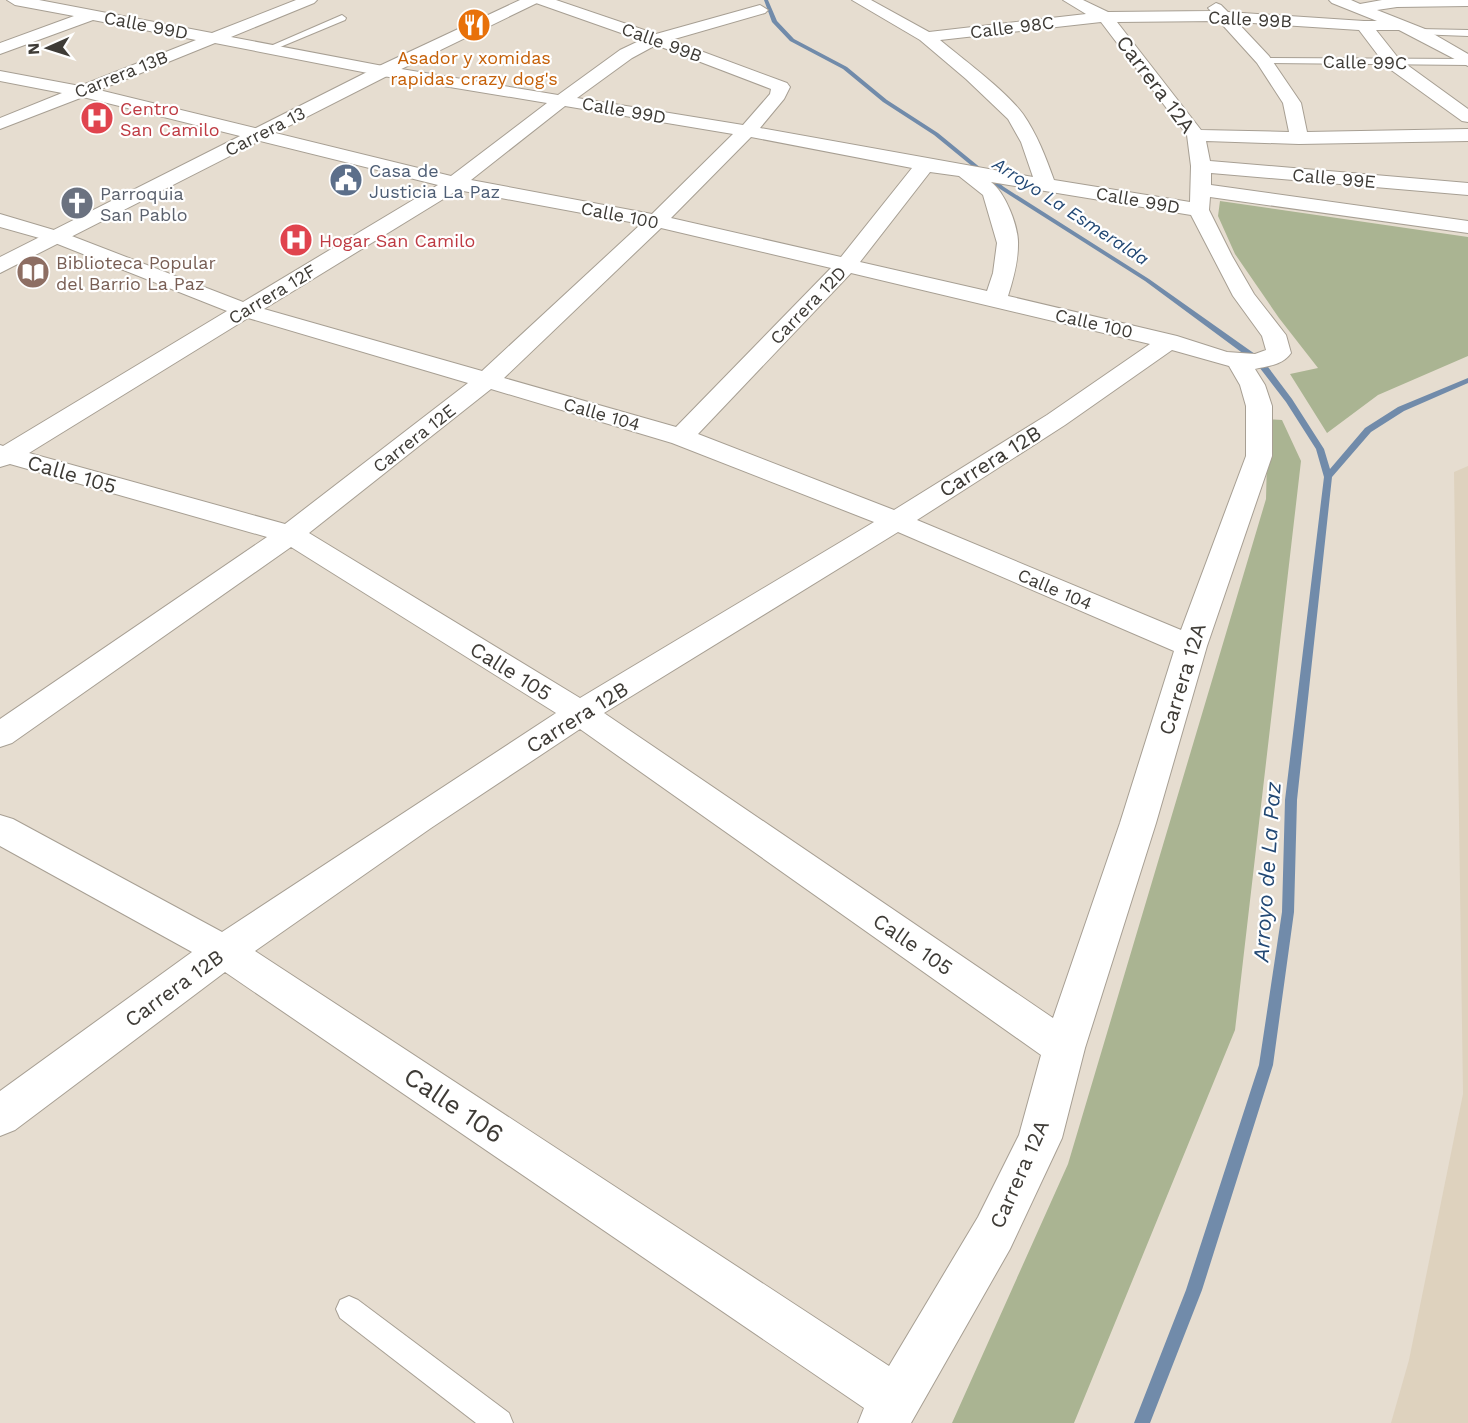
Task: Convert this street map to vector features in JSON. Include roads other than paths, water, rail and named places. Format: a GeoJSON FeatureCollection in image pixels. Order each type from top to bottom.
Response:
{"type":"FeatureCollection","features":[{"type":"Feature","properties":{"kind":"street","name":"Calle 99D"},"geometry":{"type":"LineString","coordinates":[[15,0],[383,71],[747,130],[969,172],[1046,184],[1468,227]]}},
{"type":"Feature","properties":{"kind":"street","name":"Carrera 13B"},"geometry":{"type":"LineString","coordinates":[[0,124],[309,0]]}},
{"type":"Feature","properties":{"kind":"street","name":"Carrera 13"},"geometry":{"type":"LineString","coordinates":[[0,266],[383,71],[532,0]]}},
{"type":"Feature","properties":{"kind":"street","name":"Calle 99B"},"geometry":{"type":"LineString","coordinates":[[541,0],[655,39],[781,87]]}},
{"type":"Feature","properties":{"kind":"street"},"geometry":{"type":"LineString","coordinates":[[860,0],[926,38],[972,75],[1015,116],[1033,149],[1046,184]]}},
{"type":"Feature","properties":{"kind":"street","name":"Carrera 12A"},"geometry":{"type":"LineString","coordinates":[[890,1412],[994,1233],[1040,1138],[1064,1048],[1138,823],[1191,646],[1258,456],[1261,428],[1259,400],[1251,380],[1254,361],[1279,353],[1274,335],[1244,296],[1221,256],[1200,200],[1201,166],[1196,135],[1102,17],[1071,0]]}},
{"type":"Feature","properties":{"kind":"street"},"geometry":{"type":"LineString","coordinates":[[1211,0],[1221,16],[1263,60],[1292,103],[1299,138]]}},
{"type":"Feature","properties":{"kind":"street"},"geometry":{"type":"LineString","coordinates":[[1337,0],[1419,32],[1468,62]]}},
{"type":"Feature","properties":{"kind":"street"},"geometry":{"type":"LineString","coordinates":[[1362,8],[1397,2],[1468,1]]}},
{"type":"Feature","properties":{"kind":"street"},"geometry":{"type":"LineString","coordinates":[[0,49],[120,4]]}},
{"type":"Feature","properties":{"kind":"street","name":"Carrera 12F"},"geometry":{"type":"LineString","coordinates":[[2,456],[455,183],[612,63],[655,39],[760,10]]}},
{"type":"Feature","properties":{"kind":"street","name":"Calle 99B"},"geometry":{"type":"LineString","coordinates":[[1102,17],[1221,16],[1364,26],[1402,25]]}},
{"type":"Feature","properties":{"kind":"street","name":"Calle 98C"},"geometry":{"type":"LineString","coordinates":[[926,38],[1102,17]]}},
{"type":"Feature","properties":{"kind":"street"},"geometry":{"type":"LineString","coordinates":[[1364,26],[1394,63],[1468,117]]}},
{"type":"Feature","properties":{"kind":"street","name":"Calle 100"},"geometry":{"type":"LineString","coordinates":[[0,76],[80,91],[455,183],[657,221],[1254,361]]}},
{"type":"Feature","properties":{"kind":"street","name":"Carrera 12E"},"geometry":{"type":"LineString","coordinates":[[0,735],[290,534],[486,381],[657,221],[747,130],[778,95],[781,87]]}},
{"type":"Feature","properties":{"kind":"street"},"geometry":{"type":"LineString","coordinates":[[1196,135],[1299,138],[1468,135]]}},
{"type":"Feature","properties":{"kind":"street","name":"Carrera 12D"},"geometry":{"type":"LineString","coordinates":[[681,437],[846,265],[925,165]]}},
{"type":"Feature","properties":{"kind":"street","name":"Calle 99E"},"geometry":{"type":"LineString","coordinates":[[1201,166],[1468,189]]}},
{"type":"Feature","properties":{"kind":"street"},"geometry":{"type":"LineString","coordinates":[[969,172],[992,192],[1008,243],[1004,273],[995,300]]}},
{"type":"Feature","properties":{"kind":"street","name":"Calle 104"},"geometry":{"type":"LineString","coordinates":[[0,220],[57,237],[244,310],[681,437],[896,521],[1191,646]]}},
{"type":"Feature","properties":{"kind":"street","name":"Carrera 12B"},"geometry":{"type":"LineString","coordinates":[[0,1116],[224,951],[418,819],[580,713],[896,521],[1056,420],[1169,341]]}},
{"type":"Feature","properties":{"kind":"street","name":"Calle 105"},"geometry":{"type":"LineString","coordinates":[[2,456],[290,534],[580,713],[1064,1048]]}},
{"type":"Feature","properties":{"kind":"street","name":"Calle 106"},"geometry":{"type":"LineString","coordinates":[[0,829],[224,951],[890,1412]]}},
{"type":"Feature","properties":{"kind":"lane"},"geometry":{"type":"LineString","coordinates":[[270,48],[342,18]]}},
{"type":"Feature","properties":{"kind":"lane","name":"Calle 99C"},"geometry":{"type":"LineString","coordinates":[[1419,32],[1468,33]]}},
{"type":"Feature","properties":{"kind":"lane","name":"Calle 99C"},"geometry":{"type":"LineString","coordinates":[[1263,60],[1468,62]]}},
{"type":"Feature","properties":{"kind":"lane"},"geometry":{"type":"LineString","coordinates":[[349,1309],[499,1423]]}},
{"type":"Feature","properties":{"kind":"waterway","name":"Arroyo La Esmeralda"},"geometry":{"type":"LineString","coordinates":[[766,0],[775,22],[792,40],[845,68],[885,101],[936,134],[1002,188],[1147,280],[1259,361],[1289,401],[1320,449],[1328,477]]}},
{"type":"Feature","properties":{"kind":"waterway","name":"Arroyo de La Paz"},"geometry":{"type":"LineString","coordinates":[[1328,477],[1368,430],[1401,409],[1468,380]]}},
{"type":"Feature","properties":{"kind":"waterway","name":"Arroyo de La Paz"},"geometry":{"type":"LineString","coordinates":[[1142,1423],[1194,1290],[1266,1065],[1288,912],[1291,800],[1328,477]]}},
{"type":"Feature","properties":{"kind":"place","name":"Asador y xomidas rapidas crazy dog's"},"geometry":{"type":"Point","coordinates":[474,25]}},
{"type":"Feature","properties":{"kind":"place","name":"Centro San Camilo"},"geometry":{"type":"Point","coordinates":[97,118]}},
{"type":"Feature","properties":{"kind":"place","name":"Casa de Justicia La Paz"},"geometry":{"type":"Point","coordinates":[346,180]}},
{"type":"Feature","properties":{"kind":"place","name":"Parroquia San Pablo"},"geometry":{"type":"Point","coordinates":[77,203]}},
{"type":"Feature","properties":{"kind":"place","name":"Hogar San Camilo"},"geometry":{"type":"Point","coordinates":[296,240]}},
{"type":"Feature","properties":{"kind":"place","name":"Biblioteca Popular del Barrio La Paz"},"geometry":{"type":"Point","coordinates":[33,272]}}]}
